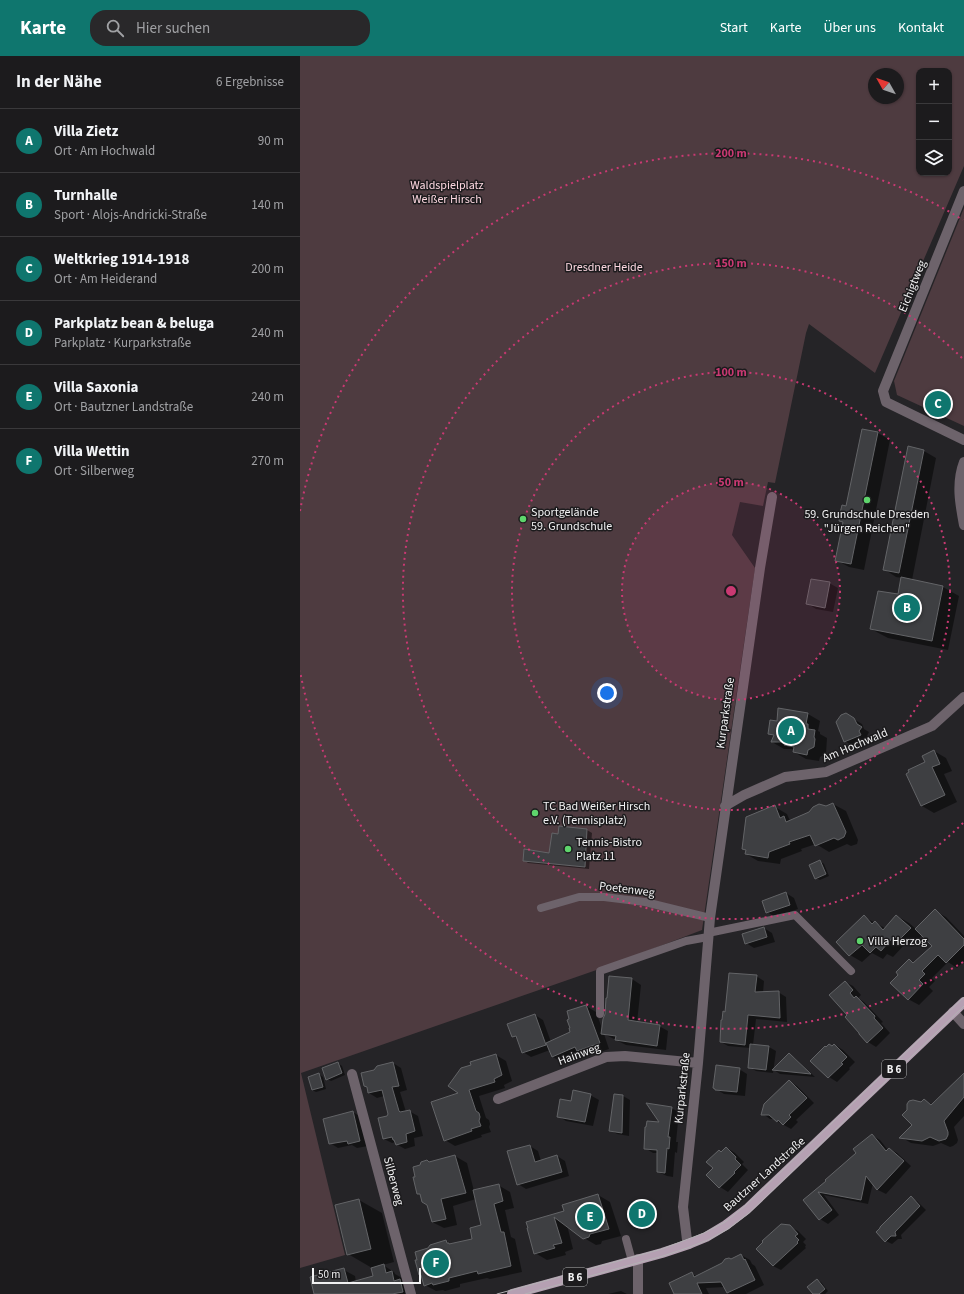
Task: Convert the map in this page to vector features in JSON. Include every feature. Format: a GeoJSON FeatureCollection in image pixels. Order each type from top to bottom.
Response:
{"type":"FeatureCollection","features":[{"type":"Feature","properties":{"kind":"main road","name":"Bautzner Landstraße"},"geometry":{"type":"LineString","coordinates":[[512,1294],[662,1253],[706,1237],[726,1225],[747,1210],[964,1002]]}},
{"type":"Feature","properties":{"kind":"street","name":"Eichigtweg"},"geometry":{"type":"LineString","coordinates":[[964,191],[884,391],[886,402],[964,440]]}},
{"type":"Feature","properties":{"kind":"street"},"geometry":{"type":"LineString","coordinates":[[964,462],[961,471],[959,501],[964,526]]}},
{"type":"Feature","properties":{"kind":"street","name":"Kurparkstraße"},"geometry":{"type":"LineString","coordinates":[[689,1244],[687,1240],[683,1207],[698,1063],[708,935],[725,806],[772,497]]}},
{"type":"Feature","properties":{"kind":"street","name":"Am Hochwald"},"geometry":{"type":"LineString","coordinates":[[725,806],[744,795],[785,777],[826,772],[932,726],[964,697]]}},
{"type":"Feature","properties":{"kind":"street"},"geometry":{"type":"LineString","coordinates":[[953,1012],[964,1024]]}},
{"type":"Feature","properties":{"kind":"street","name":"Hainweg"},"geometry":{"type":"LineString","coordinates":[[498,1098],[606,1057],[625,1056],[698,1063]]}},
{"type":"Feature","properties":{"kind":"street","name":"Silberweg"},"geometry":{"type":"LineString","coordinates":[[352,1074],[411,1294]]}},
{"type":"Feature","properties":{"kind":"street"},"geometry":{"type":"LineString","coordinates":[[635,1260],[638,1294]]}},
{"type":"Feature","properties":{"kind":"lane","name":"Poetenweg"},"geometry":{"type":"LineString","coordinates":[[541,908],[579,897],[604,897],[645,902],[710,918]]}},
{"type":"Feature","properties":{"kind":"lane"},"geometry":{"type":"LineString","coordinates":[[600,1014],[600,971],[686,941],[795,915],[851,971]]}},
{"type":"Feature","properties":{"kind":"lane"},"geometry":{"type":"LineString","coordinates":[[626,1239],[635,1260]]}},
{"type":"Feature","properties":{"kind":"green space","name":"Dresdner Heide"},"geometry":{"type":"Polygon","coordinates":[[[300,56],[964,56],[964,166],[875,373],[809,324],[775,483],[768,482],[763,506],[740,502],[732,535],[755,568],[702,930],[608,966],[301,1073],[345,1255],[300,1268],[300,56]]]}},
{"type":"Feature","properties":{"kind":"green space"},"geometry":{"type":"Polygon","coordinates":[[[964,208],[964,426],[897,395],[894,381],[964,208]]]}},
{"type":"Feature","properties":{"kind":"building"},"geometry":{"type":"Polygon","coordinates":[[[862,429],[878,432],[851,564],[835,561],[843,522],[839,521],[840,513],[842,505],[846,506],[862,429]]]}},
{"type":"Feature","properties":{"kind":"building"},"geometry":{"type":"Polygon","coordinates":[[[908,446],[924,450],[899,573],[883,570],[908,446]]]}},
{"type":"Feature","properties":{"kind":"building"},"geometry":{"type":"Polygon","coordinates":[[[901,577],[943,586],[932,641],[870,629],[878,591],[898,594],[901,577]]]}},
{"type":"Feature","properties":{"kind":"building"},"geometry":{"type":"Polygon","coordinates":[[[811,579],[830,582],[825,608],[806,604],[811,579]]]}},
{"type":"Feature","properties":{"kind":"building"},"geometry":{"type":"Polygon","coordinates":[[[778,708],[808,713],[806,724],[808,724],[808,729],[815,730],[815,739],[814,747],[808,750],[807,755],[793,752],[794,747],[784,745],[785,742],[771,742],[774,735],[768,734],[770,720],[777,721],[778,708]]]}},
{"type":"Feature","properties":{"kind":"building"},"geometry":{"type":"Polygon","coordinates":[[[846,713],[854,718],[857,724],[862,727],[859,731],[861,735],[844,742],[836,722],[841,715],[846,713]]]}},
{"type":"Feature","properties":{"kind":"building"},"geometry":{"type":"Polygon","coordinates":[[[934,750],[940,764],[932,767],[945,795],[921,806],[906,774],[909,772],[908,770],[925,762],[922,756],[934,750]]]}},
{"type":"Feature","properties":{"kind":"building"},"geometry":{"type":"Polygon","coordinates":[[[833,803],[846,832],[844,837],[838,840],[834,838],[815,846],[810,835],[789,842],[790,844],[769,852],[768,858],[745,854],[746,850],[742,849],[746,817],[775,805],[780,818],[784,816],[786,822],[809,812],[813,807],[819,804],[826,806],[833,803]]]}},
{"type":"Feature","properties":{"kind":"building","name":"Tennis-Bistro Platz 11"},"geometry":{"type":"Polygon","coordinates":[[[559,826],[587,829],[585,867],[523,861],[524,849],[549,853],[552,833],[558,834],[559,826]]]}},
{"type":"Feature","properties":{"kind":"building"},"geometry":{"type":"Polygon","coordinates":[[[820,860],[826,874],[815,879],[809,865],[820,860]]]}},
{"type":"Feature","properties":{"kind":"building"},"geometry":{"type":"Polygon","coordinates":[[[786,892],[790,905],[766,913],[762,901],[786,892]]]}},
{"type":"Feature","properties":{"kind":"building"},"geometry":{"type":"Polygon","coordinates":[[[935,909],[964,939],[964,945],[946,963],[938,955],[922,971],[925,974],[919,980],[923,984],[908,1000],[890,983],[898,975],[896,972],[909,959],[913,963],[932,946],[915,929],[935,909]]]}},
{"type":"Feature","properties":{"kind":"building"},"geometry":{"type":"Polygon","coordinates":[[[864,915],[872,924],[875,921],[883,930],[896,915],[911,928],[899,940],[894,936],[881,951],[876,947],[870,953],[862,945],[849,956],[836,942],[864,915]]]}},
{"type":"Feature","properties":{"kind":"building"},"geometry":{"type":"Polygon","coordinates":[[[764,927],[767,937],[745,944],[742,934],[764,927]]]}},
{"type":"Feature","properties":{"kind":"building"},"geometry":{"type":"Polygon","coordinates":[[[729,973],[757,975],[755,992],[779,991],[780,1018],[748,1015],[745,1045],[720,1042],[721,1020],[723,1011],[725,1012],[729,973]]]}},
{"type":"Feature","properties":{"kind":"building"},"geometry":{"type":"Polygon","coordinates":[[[609,976],[632,978],[628,1020],[660,1025],[657,1046],[615,1040],[616,1036],[601,1034],[605,1014],[609,976]]]}},
{"type":"Feature","properties":{"kind":"building"},"geometry":{"type":"Polygon","coordinates":[[[845,981],[853,990],[850,993],[854,998],[856,996],[875,1016],[874,1018],[883,1028],[867,1043],[845,1017],[847,1015],[829,995],[845,981]]]}},
{"type":"Feature","properties":{"kind":"building"},"geometry":{"type":"Polygon","coordinates":[[[586,1005],[600,1043],[577,1051],[575,1047],[552,1057],[546,1043],[570,1032],[567,1020],[569,1019],[567,1011],[586,1005]]]}},
{"type":"Feature","properties":{"kind":"building"},"geometry":{"type":"Polygon","coordinates":[[[535,1014],[546,1045],[522,1053],[516,1036],[512,1037],[507,1024],[535,1014]]]}},
{"type":"Feature","properties":{"kind":"building"},"geometry":{"type":"Polygon","coordinates":[[[750,1044],[769,1046],[766,1070],[748,1068],[750,1044]]]}},
{"type":"Feature","properties":{"kind":"building"},"geometry":{"type":"Polygon","coordinates":[[[829,1044],[832,1046],[834,1044],[847,1057],[841,1063],[843,1064],[828,1078],[810,1061],[829,1044]]]}},
{"type":"Feature","properties":{"kind":"building"},"geometry":{"type":"Polygon","coordinates":[[[789,1053],[811,1074],[772,1070],[789,1053]]]}},
{"type":"Feature","properties":{"kind":"building"},"geometry":{"type":"Polygon","coordinates":[[[496,1054],[502,1075],[494,1079],[495,1082],[469,1090],[476,1111],[479,1113],[479,1121],[481,1126],[471,1129],[472,1131],[444,1141],[431,1102],[458,1093],[448,1086],[461,1068],[471,1065],[470,1062],[496,1054]]]}},
{"type":"Feature","properties":{"kind":"building"},"geometry":{"type":"Polygon","coordinates":[[[338,1062],[342,1073],[326,1080],[322,1068],[338,1062]]]}},
{"type":"Feature","properties":{"kind":"building"},"geometry":{"type":"Polygon","coordinates":[[[393,1062],[399,1086],[392,1087],[399,1111],[410,1110],[415,1131],[406,1134],[407,1142],[396,1145],[392,1137],[383,1139],[378,1118],[387,1116],[388,1114],[382,1090],[368,1093],[367,1087],[364,1086],[361,1073],[374,1070],[377,1066],[393,1062]]]}},
{"type":"Feature","properties":{"kind":"building"},"geometry":{"type":"Polygon","coordinates":[[[716,1065],[740,1068],[737,1092],[715,1090],[713,1088],[716,1065]]]}},
{"type":"Feature","properties":{"kind":"building"},"geometry":{"type":"Polygon","coordinates":[[[319,1073],[323,1087],[312,1090],[308,1077],[319,1073]]]}},
{"type":"Feature","properties":{"kind":"building"},"geometry":{"type":"Polygon","coordinates":[[[964,1073],[964,1097],[944,1121],[948,1132],[946,1139],[939,1141],[930,1137],[922,1141],[899,1138],[912,1125],[902,1115],[907,1110],[907,1104],[909,1101],[913,1100],[921,1102],[924,1099],[931,1105],[964,1073]]]}},
{"type":"Feature","properties":{"kind":"building"},"geometry":{"type":"Polygon","coordinates":[[[789,1080],[807,1098],[789,1115],[791,1117],[783,1125],[769,1115],[761,1115],[764,1104],[789,1080]]]}},
{"type":"Feature","properties":{"kind":"building"},"geometry":{"type":"Polygon","coordinates":[[[573,1090],[591,1094],[585,1122],[557,1117],[560,1099],[571,1101],[573,1090]]]}},
{"type":"Feature","properties":{"kind":"building"},"geometry":{"type":"Polygon","coordinates":[[[614,1094],[623,1095],[622,1133],[609,1131],[614,1094]]]}},
{"type":"Feature","properties":{"kind":"building"},"geometry":{"type":"Polygon","coordinates":[[[646,1103],[672,1107],[668,1137],[670,1137],[669,1149],[667,1148],[665,1173],[657,1172],[657,1150],[644,1149],[645,1127],[647,1121],[659,1122],[646,1103]]]}},
{"type":"Feature","properties":{"kind":"building"},"geometry":{"type":"Polygon","coordinates":[[[353,1111],[360,1141],[348,1144],[347,1141],[329,1144],[323,1119],[353,1111]]]}},
{"type":"Feature","properties":{"kind":"building"},"geometry":{"type":"Polygon","coordinates":[[[872,1134],[886,1151],[889,1148],[904,1161],[877,1190],[866,1176],[861,1200],[818,1192],[832,1210],[819,1220],[803,1200],[856,1153],[853,1149],[872,1134]]]}},
{"type":"Feature","properties":{"kind":"building"},"geometry":{"type":"Polygon","coordinates":[[[530,1145],[535,1162],[557,1155],[562,1172],[517,1185],[507,1151],[530,1145]]]}},
{"type":"Feature","properties":{"kind":"building"},"geometry":{"type":"Polygon","coordinates":[[[726,1147],[736,1157],[735,1159],[741,1165],[719,1188],[706,1175],[713,1168],[706,1162],[719,1150],[721,1152],[726,1147]]]}},
{"type":"Feature","properties":{"kind":"building"},"geometry":{"type":"Polygon","coordinates":[[[455,1155],[466,1193],[441,1199],[446,1219],[432,1222],[427,1205],[422,1202],[420,1194],[417,1194],[413,1177],[415,1177],[413,1167],[420,1165],[421,1162],[427,1160],[429,1162],[455,1155]]]}},
{"type":"Feature","properties":{"kind":"building"},"geometry":{"type":"Polygon","coordinates":[[[499,1184],[503,1201],[494,1204],[501,1232],[504,1232],[511,1266],[478,1274],[477,1271],[449,1278],[449,1281],[433,1285],[432,1283],[424,1286],[415,1260],[417,1260],[415,1252],[446,1240],[449,1244],[472,1239],[470,1228],[481,1225],[473,1190],[499,1184]]]}},
{"type":"Feature","properties":{"kind":"building"},"geometry":{"type":"Polygon","coordinates":[[[598,1194],[609,1229],[590,1234],[589,1237],[583,1239],[554,1217],[562,1243],[553,1245],[555,1248],[534,1254],[526,1222],[564,1211],[562,1205],[598,1194]]]}},
{"type":"Feature","properties":{"kind":"building"},"geometry":{"type":"Polygon","coordinates":[[[911,1196],[920,1206],[895,1232],[896,1236],[891,1236],[885,1242],[876,1232],[911,1196]]]}},
{"type":"Feature","properties":{"kind":"building"},"geometry":{"type":"Polygon","coordinates":[[[359,1199],[371,1249],[347,1255],[335,1205],[359,1199]]]}},
{"type":"Feature","properties":{"kind":"building"},"geometry":{"type":"Polygon","coordinates":[[[781,1224],[790,1225],[798,1234],[795,1236],[799,1240],[797,1242],[798,1243],[773,1266],[756,1249],[763,1242],[762,1241],[781,1224]]]}},
{"type":"Feature","properties":{"kind":"building"},"geometry":{"type":"Polygon","coordinates":[[[741,1254],[755,1280],[727,1293],[721,1282],[697,1283],[702,1294],[674,1294],[669,1283],[692,1272],[694,1277],[722,1263],[725,1259],[731,1259],[741,1254]]]}},
{"type":"Feature","properties":{"kind":"building"},"geometry":{"type":"Polygon","coordinates":[[[384,1264],[386,1273],[392,1271],[394,1281],[400,1279],[403,1292],[392,1294],[314,1294],[310,1277],[344,1268],[348,1283],[373,1276],[371,1268],[384,1264]]]}},
{"type":"Feature","properties":{"kind":"building"},"geometry":{"type":"Polygon","coordinates":[[[817,1279],[825,1289],[819,1294],[813,1294],[807,1287],[817,1279]]]}},
{"type":"Feature","properties":{"kind":"tram line"},"geometry":{"type":"LineString","coordinates":[[497,1294],[662,1249],[704,1233],[725,1222],[745,1206],[964,997]]}},
{"type":"Feature","properties":{"kind":"tram line"},"geometry":{"type":"LineString","coordinates":[[525,1294],[663,1256],[708,1240],[728,1229],[749,1213],[964,1006]]}},
{"type":"Feature","properties":{"kind":"place","name":"Weltkrieg 1914-1918"},"geometry":{"type":"Point","coordinates":[938,404]}},
{"type":"Feature","properties":{"kind":"place","name":"59. Grundschule Dresden \"Jürgen Reichen\""},"geometry":{"type":"Point","coordinates":[867,500]}},
{"type":"Feature","properties":{"kind":"place","name":"Sportgelände 59. Grundschule"},"geometry":{"type":"Point","coordinates":[523,519]}},
{"type":"Feature","properties":{"kind":"place","name":"Turnhalle"},"geometry":{"type":"Point","coordinates":[907,608]}},
{"type":"Feature","properties":{"kind":"place","name":"Villa Zietz"},"geometry":{"type":"Point","coordinates":[791,731]}},
{"type":"Feature","properties":{"kind":"place","name":"TC Bad Weißer Hirsch e.V. (Tennisplatz)"},"geometry":{"type":"Point","coordinates":[535,813]}},
{"type":"Feature","properties":{"kind":"place","name":"Tennis-Bistro Platz 11"},"geometry":{"type":"Point","coordinates":[568,849]}},
{"type":"Feature","properties":{"kind":"place","name":"Villa Herzog"},"geometry":{"type":"Point","coordinates":[860,941]}},
{"type":"Feature","properties":{"kind":"place","name":"Parkplatz bean & beluga"},"geometry":{"type":"Point","coordinates":[642,1214]}},
{"type":"Feature","properties":{"kind":"place","name":"Villa Saxonia"},"geometry":{"type":"Point","coordinates":[590,1217]}},
{"type":"Feature","properties":{"kind":"place","name":"Villa Wettin"},"geometry":{"type":"Point","coordinates":[436,1263]}},
{"type":"Feature","properties":{"kind":"park label","name":"Waldspielplatz Weißer Hirsch"},"geometry":{"type":"Point","coordinates":[447,192]}}]}
